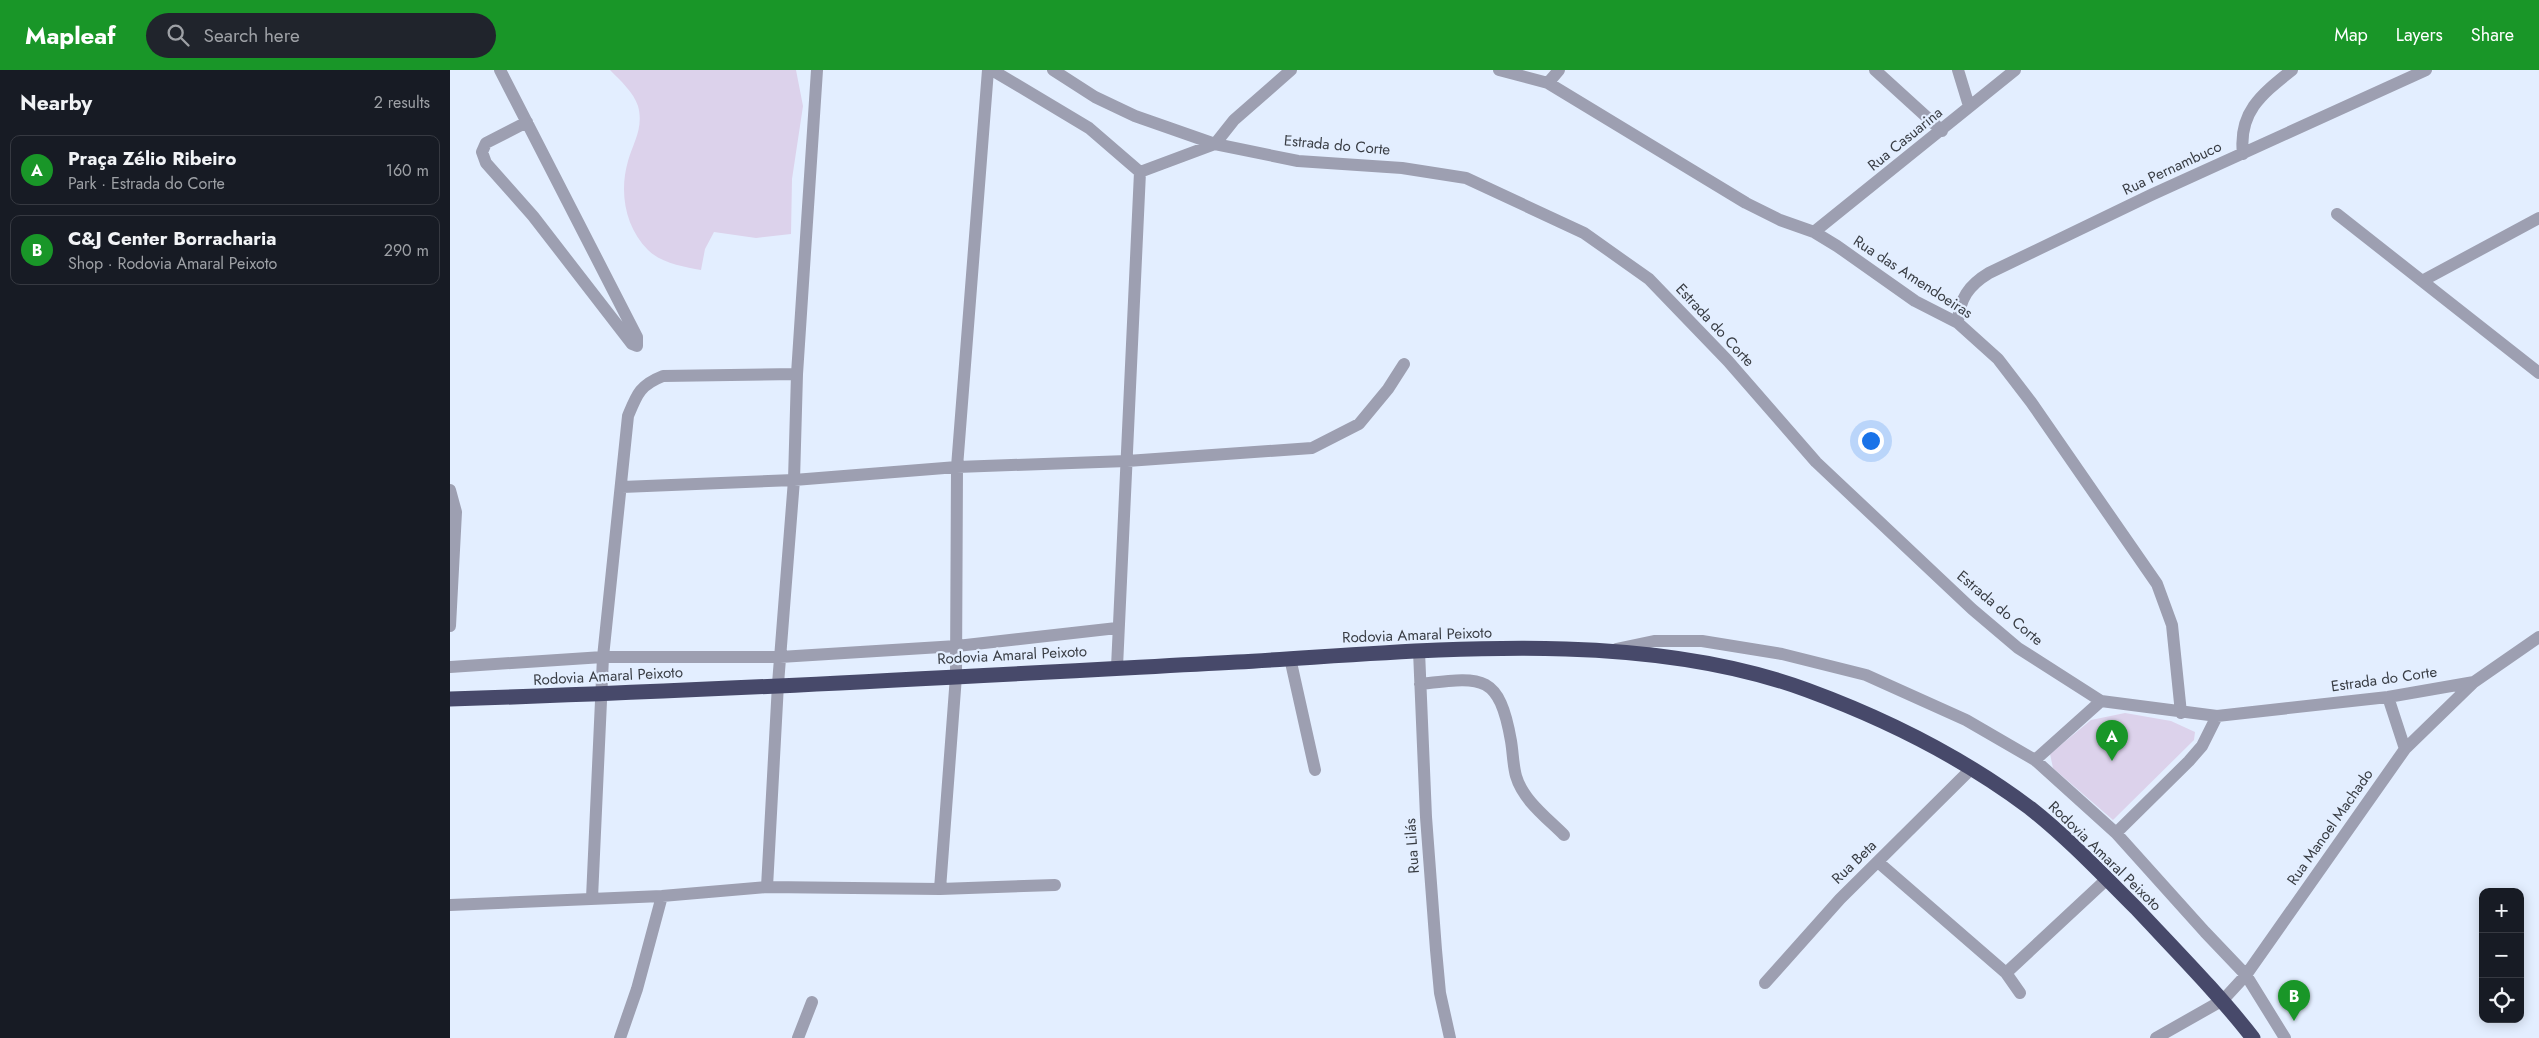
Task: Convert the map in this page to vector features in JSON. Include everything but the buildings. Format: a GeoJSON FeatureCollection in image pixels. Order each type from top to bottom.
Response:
{"type":"FeatureCollection","features":[{"type":"Feature","properties":{"kind":"highway","name":"Rodovia Amaral Peixoto"},"geometry":{"type":"LineString","coordinates":[[450,699],[603,694],[1419,650],[1518,648],[1608,651],[1675,659],[1774,679],[1881,719],[1931,745],[1971,769],[2028,807],[2054,828],[2107,879],[2223,1000],[2253,1038]]}},
{"type":"Feature","properties":{"kind":"street"},"geometry":{"type":"LineString","coordinates":[[500,70],[527,122],[637,338],[637,346],[632,344],[533,216],[486,163],[482,152],[486,142],[527,122]]}},
{"type":"Feature","properties":{"kind":"street"},"geometry":{"type":"LineString","coordinates":[[767,887],[778,684],[794,480],[797,374],[817,70]]}},
{"type":"Feature","properties":{"kind":"street"},"geometry":{"type":"LineString","coordinates":[[940,889],[956,676],[957,467],[990,70],[1082,124],[1111,145],[1140,172],[1127,461],[1117,628],[1117,667]]}},
{"type":"Feature","properties":{"kind":"street","name":"Estrada do Corte"},"geometry":{"type":"LineString","coordinates":[[1052,70],[1095,97],[1135,116],[1215,144],[1298,161],[1402,168],[1466,178],[1584,233],[1649,279],[1728,361],[1816,462],[1972,610],[2018,648],[2100,701],[2181,713],[2216,716],[2388,696],[2474,682],[2539,637]]}},
{"type":"Feature","properties":{"kind":"street"},"geometry":{"type":"LineString","coordinates":[[1140,172],[1215,144],[1234,120],[1291,70]]}},
{"type":"Feature","properties":{"kind":"street","name":"Rua das Amendoeiras"},"geometry":{"type":"LineString","coordinates":[[1499,70],[1548,83],[1746,203],[1780,220],[1814,232],[1915,301],[1958,323],[1998,359],[2031,402],[2157,584],[2172,625],[2181,713]]}},
{"type":"Feature","properties":{"kind":"street"},"geometry":{"type":"LineString","coordinates":[[1548,83],[1558,70]]}},
{"type":"Feature","properties":{"kind":"street"},"geometry":{"type":"LineString","coordinates":[[1875,70],[1942,131]]}},
{"type":"Feature","properties":{"kind":"street"},"geometry":{"type":"LineString","coordinates":[[1958,70],[1969,106]]}},
{"type":"Feature","properties":{"kind":"street","name":"Rua Casuarina"},"geometry":{"type":"LineString","coordinates":[[1814,232],[1942,131],[1969,106],[2015,70]]}},
{"type":"Feature","properties":{"kind":"street"},"geometry":{"type":"LineString","coordinates":[[2243,154],[2241,139],[2246,116],[2251,108],[2292,70]]}},
{"type":"Feature","properties":{"kind":"street","name":"Rua Pernambuco"},"geometry":{"type":"LineString","coordinates":[[1958,323],[1960,303],[1976,281],[1988,273],[2426,70]]}},
{"type":"Feature","properties":{"kind":"street"},"geometry":{"type":"LineString","coordinates":[[2337,214],[2539,373]]}},
{"type":"Feature","properties":{"kind":"street"},"geometry":{"type":"LineString","coordinates":[[2422,281],[2539,218]]}},
{"type":"Feature","properties":{"kind":"street"},"geometry":{"type":"LineString","coordinates":[[622,487],[794,480],[957,467],[1127,461],[1312,448],[1359,424],[1388,389],[1404,364]]}},
{"type":"Feature","properties":{"kind":"street"},"geometry":{"type":"LineString","coordinates":[[592,898],[603,694],[603,657],[628,416],[639,392],[646,382],[663,376],[797,374]]}},
{"type":"Feature","properties":{"kind":"street"},"geometry":{"type":"LineString","coordinates":[[450,626],[456,512],[451,493]]}},
{"type":"Feature","properties":{"kind":"street"},"geometry":{"type":"LineString","coordinates":[[450,667],[603,657],[780,657],[957,646],[1117,628]]}},
{"type":"Feature","properties":{"kind":"street"},"geometry":{"type":"LineString","coordinates":[[1608,651],[1654,641],[1702,642],[1782,654],[1866,675],[1966,720],[2035,760],[2116,833],[2204,932],[2246,974],[2285,1038]]}},
{"type":"Feature","properties":{"kind":"street","name":"Rua Lilás"},"geometry":{"type":"LineString","coordinates":[[1419,650],[1426,817],[1436,950],[1440,993],[1450,1038]]}},
{"type":"Feature","properties":{"kind":"street"},"geometry":{"type":"LineString","coordinates":[[1290,658],[1316,770]]}},
{"type":"Feature","properties":{"kind":"street"},"geometry":{"type":"LineString","coordinates":[[1420,684],[1474,680],[1484,683],[1495,691],[1504,714],[1511,740],[1516,775],[1523,793],[1564,835]]}},
{"type":"Feature","properties":{"kind":"street","name":"Rua Manoel Machado"},"geometry":{"type":"LineString","coordinates":[[2156,1038],[2223,1000],[2246,974],[2404,749],[2474,682]]}},
{"type":"Feature","properties":{"kind":"street"},"geometry":{"type":"LineString","coordinates":[[2388,696],[2404,749]]}},
{"type":"Feature","properties":{"kind":"street"},"geometry":{"type":"LineString","coordinates":[[2035,760],[2100,701]]}},
{"type":"Feature","properties":{"kind":"street"},"geometry":{"type":"LineString","coordinates":[[2116,833],[2190,761],[2202,746],[2216,716]]}},
{"type":"Feature","properties":{"kind":"street","name":"Rua Beta"},"geometry":{"type":"LineString","coordinates":[[1765,983],[1807,933],[1971,769]]}},
{"type":"Feature","properties":{"kind":"street"},"geometry":{"type":"LineString","coordinates":[[1878,862],[2006,973],[2020,993]]}},
{"type":"Feature","properties":{"kind":"street"},"geometry":{"type":"LineString","coordinates":[[2006,973],[2107,879]]}},
{"type":"Feature","properties":{"kind":"street"},"geometry":{"type":"LineString","coordinates":[[450,905],[662,896],[767,887],[940,889],[1055,884]]}},
{"type":"Feature","properties":{"kind":"street"},"geometry":{"type":"LineString","coordinates":[[620,1038],[637,989],[662,896]]}},
{"type":"Feature","properties":{"kind":"street"},"geometry":{"type":"LineString","coordinates":[[798,1038],[812,1002]]}},
{"type":"Feature","properties":{"kind":"shaded area"},"geometry":{"type":"Polygon","coordinates":[[[610,70],[796,70],[803,106],[792,179],[791,234],[756,238],[714,232],[705,249],[701,270],[666,261],[648,250],[640,241],[629,220],[624,197],[625,173],[639,128],[638,106],[630,92],[610,70]]]}},
{"type":"Feature","properties":{"kind":"shaded area"},"geometry":{"type":"Polygon","coordinates":[[[2125,713],[2171,721],[2195,732],[2194,740],[2113,820],[2053,768],[2050,754],[2091,720],[2125,713]]]}},
{"type":"Feature","properties":{"kind":"place","name":"Praça Zélio Ribeiro"},"geometry":{"type":"Point","coordinates":[2112,761]}},
{"type":"Feature","properties":{"kind":"place","name":"C&J Center Borracharia"},"geometry":{"type":"Point","coordinates":[2294,1021]}}]}
